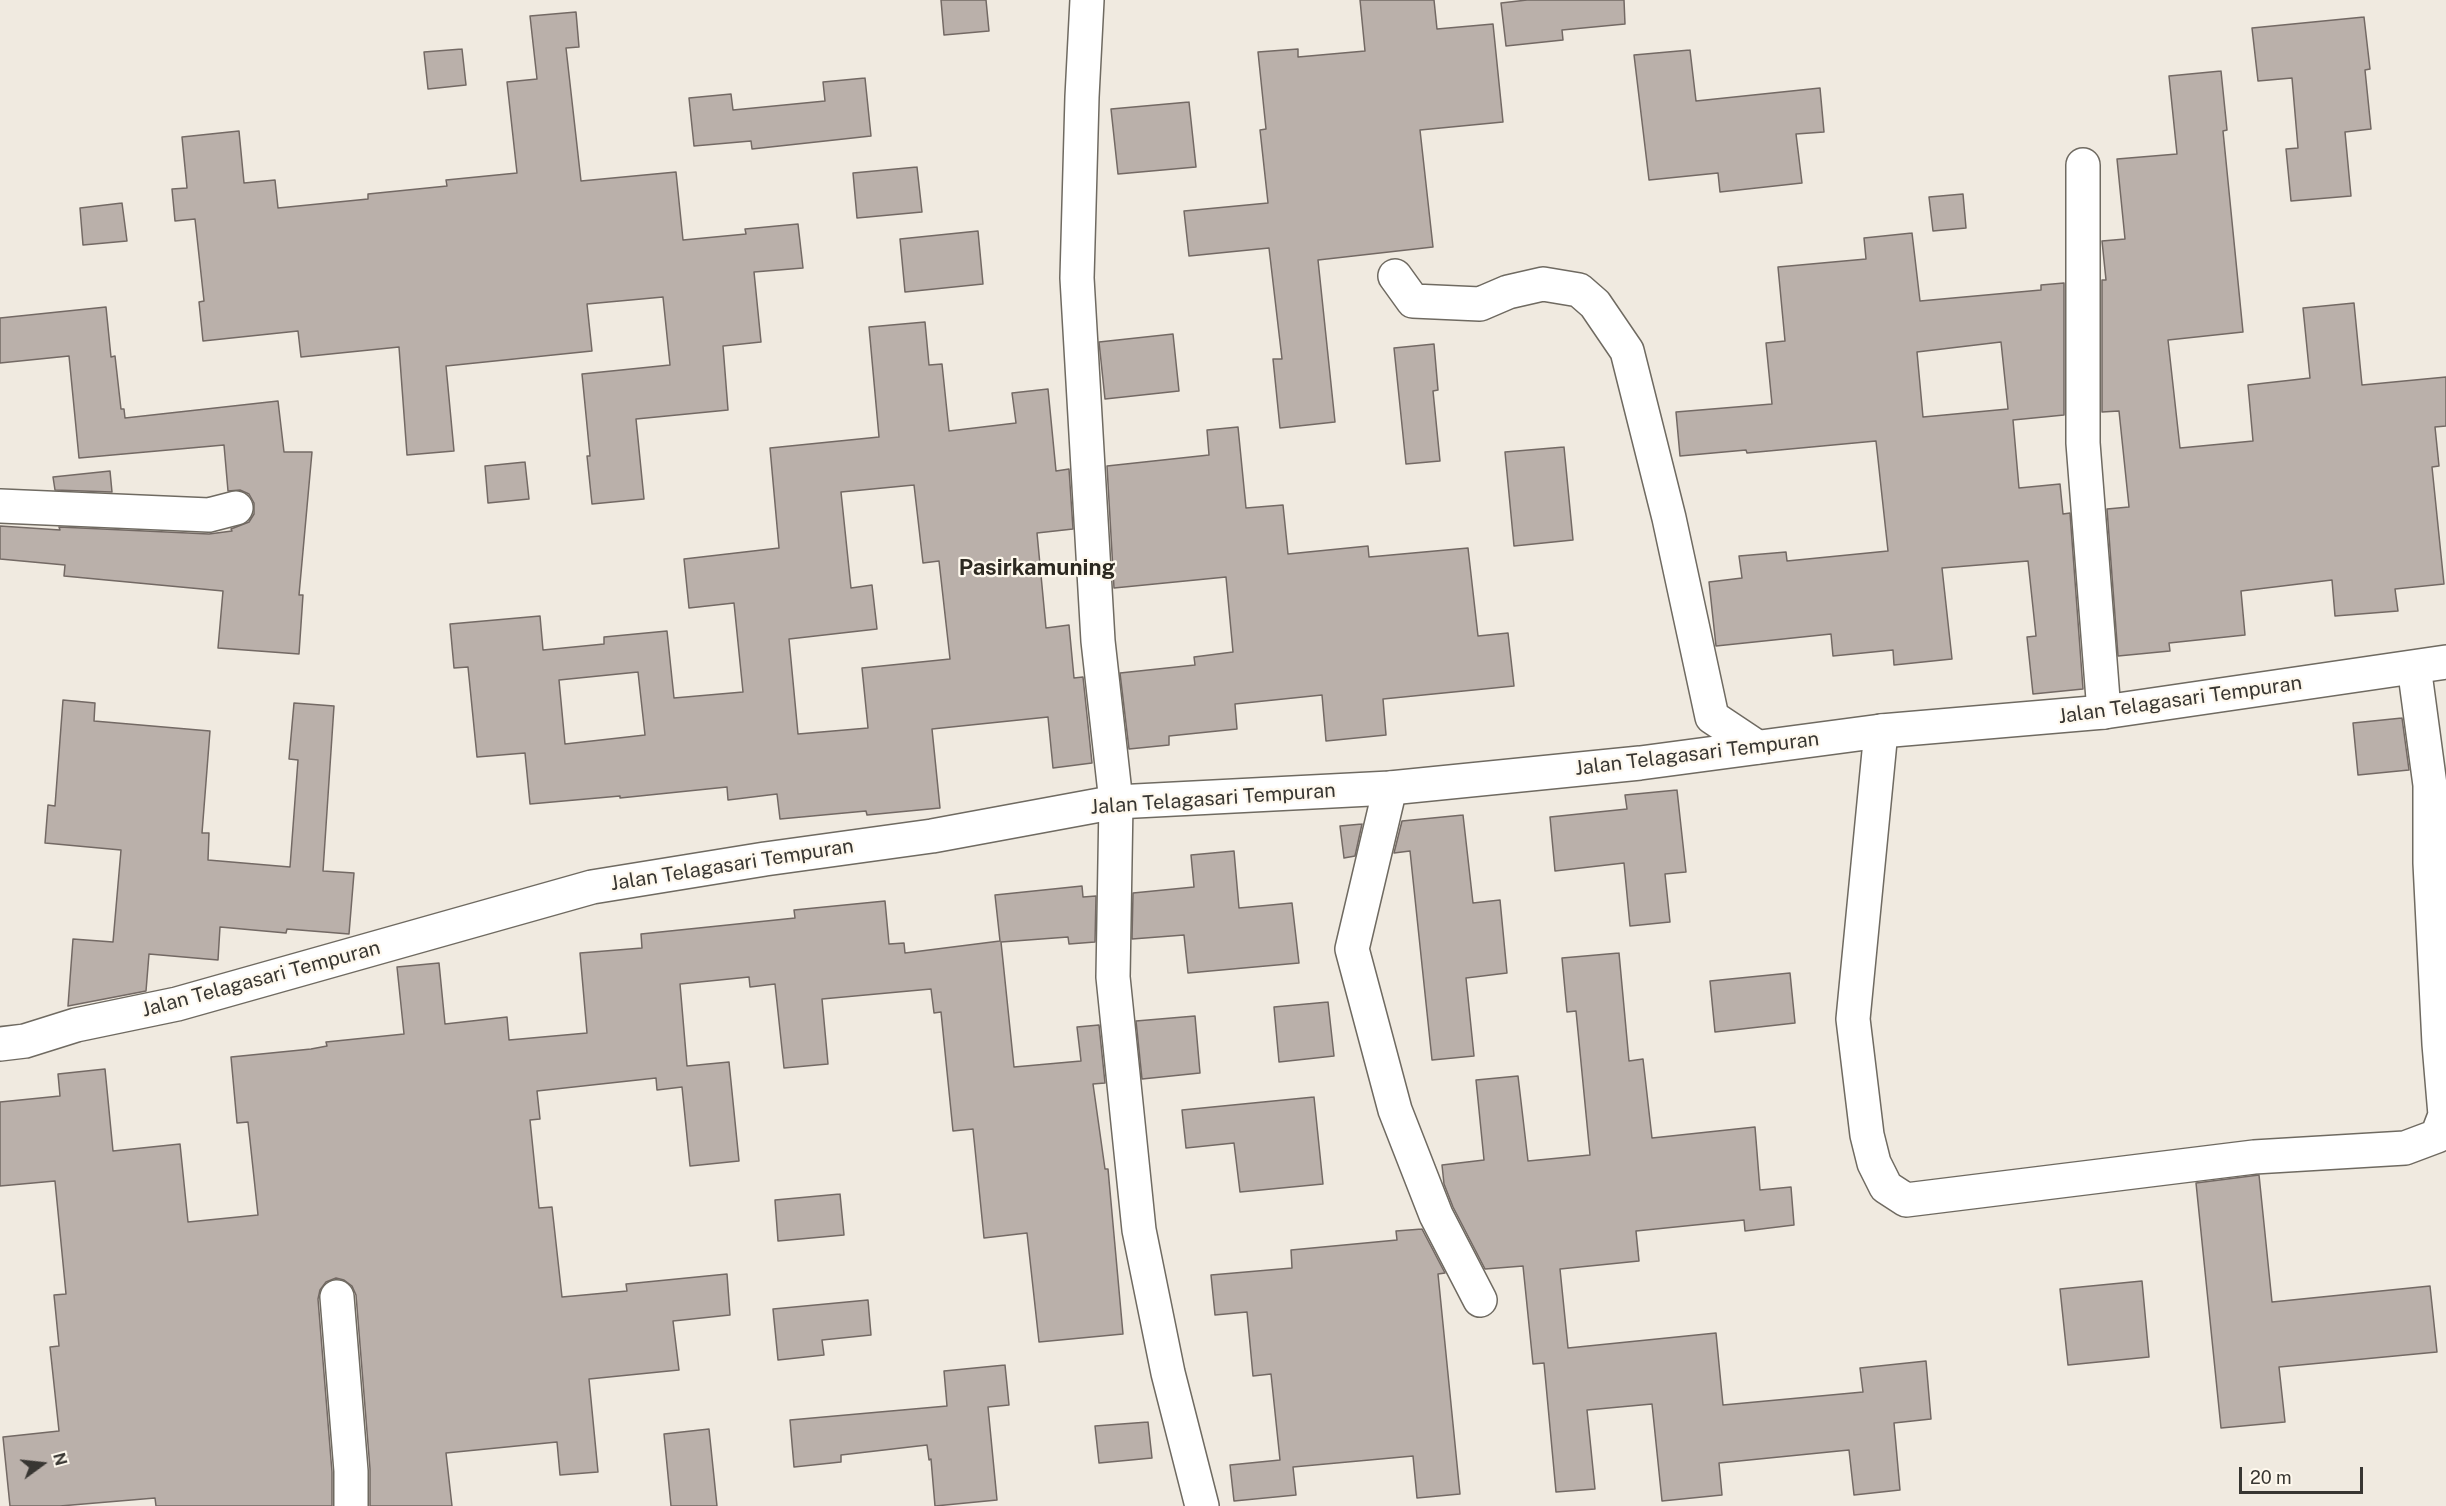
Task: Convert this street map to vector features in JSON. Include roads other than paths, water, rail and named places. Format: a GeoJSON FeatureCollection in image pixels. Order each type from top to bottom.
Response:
{"type":"FeatureCollection","features":[{"type":"Feature","properties":{"kind":"street"},"geometry":{"type":"LineString","coordinates":[[1087,0],[1077,278],[1098,641],[1116,802],[1113,977],[1138,1230],[1168,1372],[1202,1506]]}},
{"type":"Feature","properties":{"kind":"street"},"geometry":{"type":"LineString","coordinates":[[2083,165],[2083,443],[2104,712]]}},
{"type":"Feature","properties":{"kind":"street"},"geometry":{"type":"LineString","coordinates":[[1395,276],[1413,301],[1480,304],[1508,292],[1543,284],[1579,290],[1595,304],[1627,351],[1669,518],[1712,717],[1757,747]]}},
{"type":"Feature","properties":{"kind":"street"},"geometry":{"type":"LineString","coordinates":[[0,506],[209,515],[236,508]]}},
{"type":"Feature","properties":{"kind":"street","name":"Jalan Telagasari Tempuran"},"geometry":{"type":"LineString","coordinates":[[0,1044],[25,1041],[76,1025],[177,1004],[592,887],[765,859],[932,836],[1116,802],[1390,788],[1640,763],[1881,731],[2104,712],[2446,662]]}},
{"type":"Feature","properties":{"kind":"street"},"geometry":{"type":"LineString","coordinates":[[1881,731],[1853,1019],[1867,1135],[1874,1163],[1886,1186],[1906,1200],[2254,1157],[2405,1148],[2437,1136],[2445,1115],[2442,1021],[2430,863],[2430,785],[2416,681]]}},
{"type":"Feature","properties":{"kind":"street"},"geometry":{"type":"LineString","coordinates":[[1390,788],[1352,949],[1395,1110],[1436,1215],[1480,1300]]}},
{"type":"Feature","properties":{"kind":"street"},"geometry":{"type":"LineString","coordinates":[[337,1297],[351,1471],[351,1506]]}},
{"type":"Feature","properties":{"kind":"district","name":"Pasirkamuning"},"geometry":{"type":"Point","coordinates":[1037,568]}}]}
